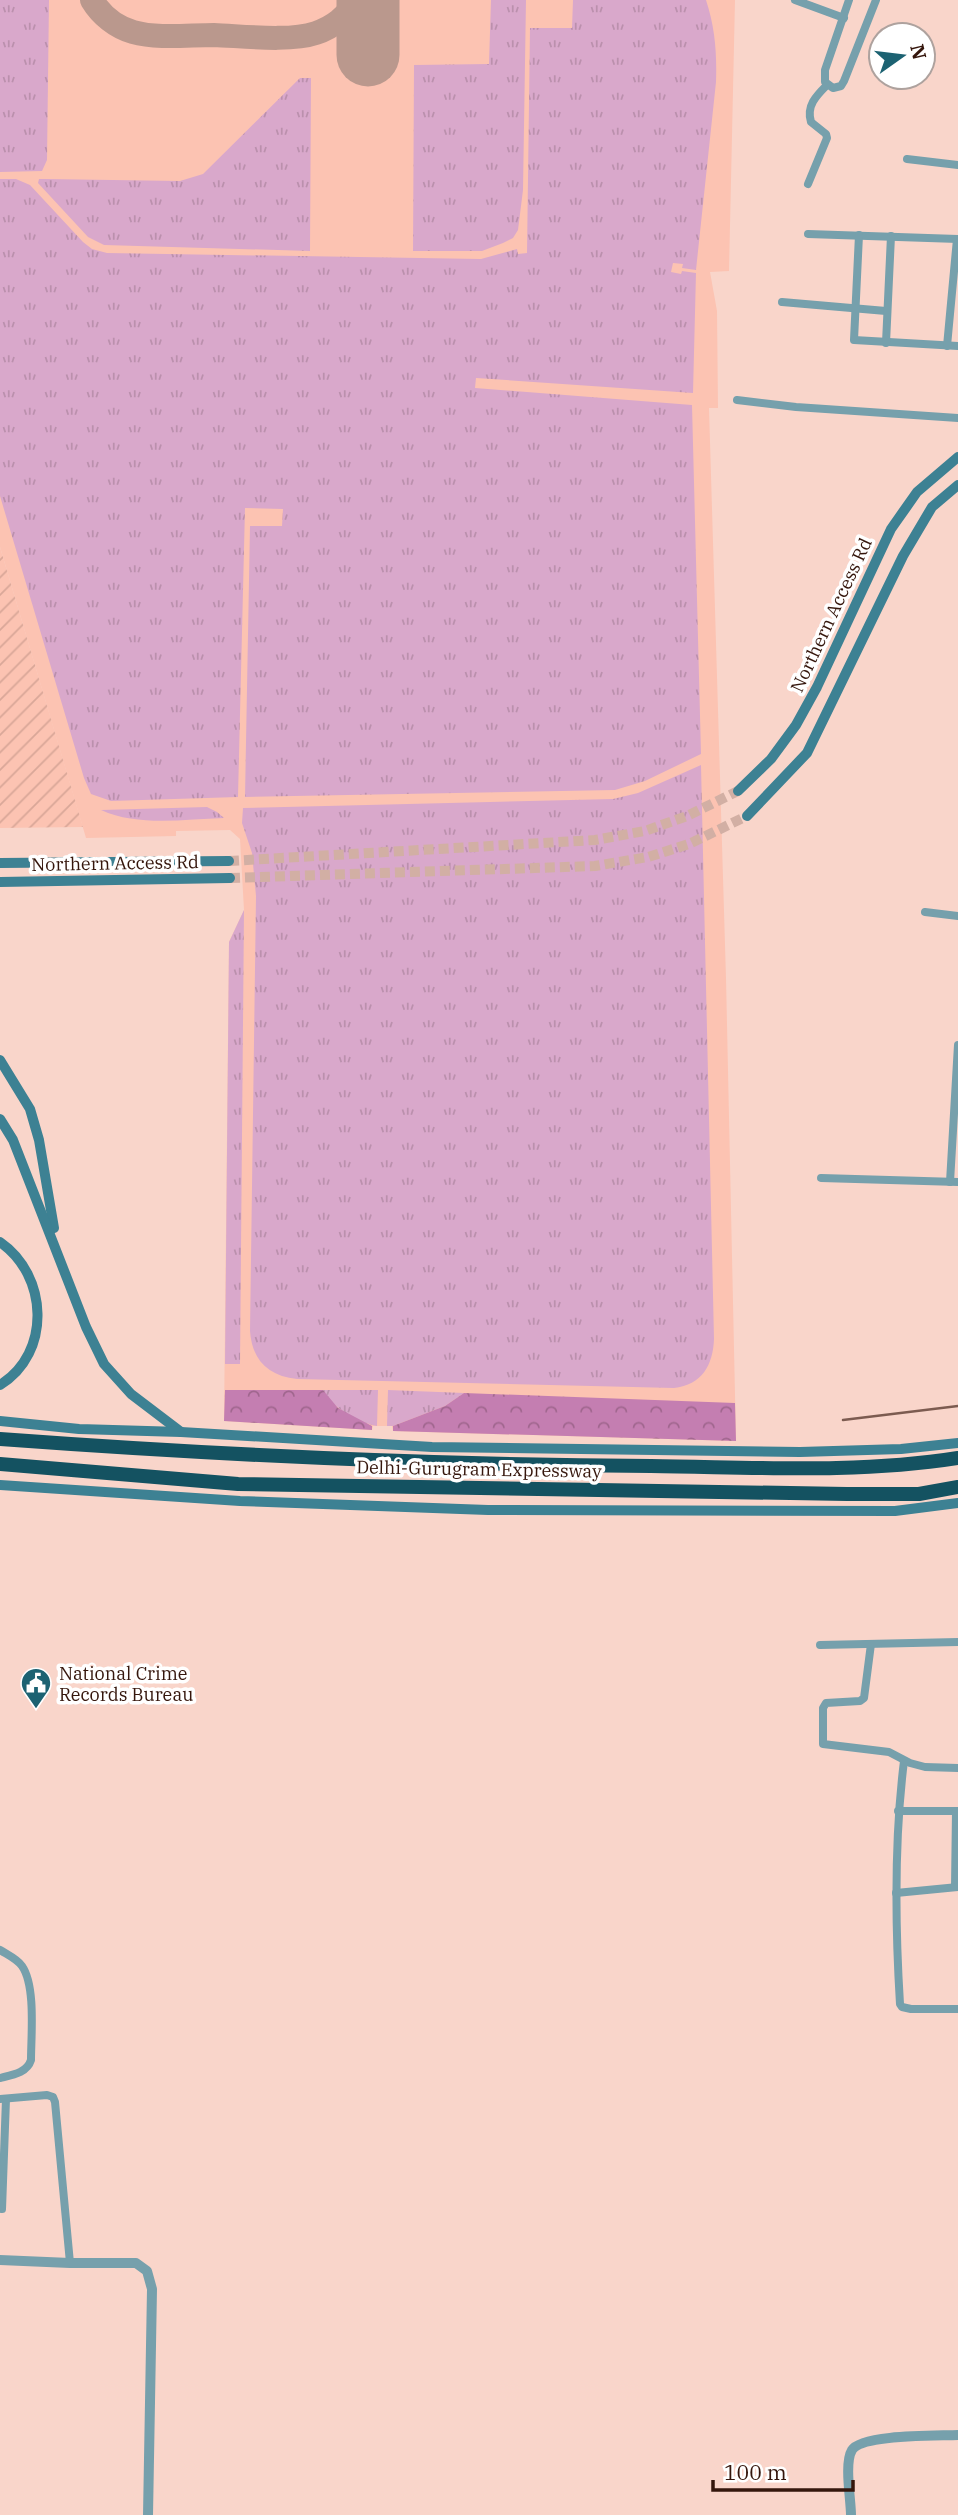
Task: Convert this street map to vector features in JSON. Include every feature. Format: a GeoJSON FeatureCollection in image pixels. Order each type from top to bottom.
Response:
{"type":"FeatureCollection","features":[{"type":"Feature","properties":{"kind":"highway","name":"Delhi-Gurugram Expressway"},"geometry":{"type":"LineString","coordinates":[[0,1439],[246,1456],[498,1466],[849,1468],[958,1458]]}},
{"type":"Feature","properties":{"kind":"highway","name":"Delhi-Gurugram Expressway"},"geometry":{"type":"LineString","coordinates":[[0,1464],[238,1484],[847,1494],[919,1494],[958,1487]]}},
{"type":"Feature","properties":{"kind":"main road","name":"Northern Access Rd"},"geometry":{"type":"LineString","coordinates":[[738,791],[771,759],[796,725],[817,688],[891,529],[917,492],[958,457]]}},
{"type":"Feature","properties":{"kind":"main road"},"geometry":{"type":"LineString","coordinates":[[747,816],[807,753],[903,556],[932,506],[958,485]]}},
{"type":"Feature","properties":{"kind":"main road","name":"Northern Access Rd"},"geometry":{"type":"LineString","coordinates":[[0,863],[229,860]]}},
{"type":"Feature","properties":{"kind":"main road","name":"Northern Access Rd"},"geometry":{"type":"LineString","coordinates":[[0,882],[230,878]]}},
{"type":"Feature","properties":{"kind":"main road"},"geometry":{"type":"LineString","coordinates":[[0,1060],[26,1101],[33,1121],[56,1237],[73,1293]]}},
{"type":"Feature","properties":{"kind":"main road"},"geometry":{"type":"LineString","coordinates":[[0,1119],[13,1140],[95,1346],[115,1379],[181,1432]]}},
{"type":"Feature","properties":{"kind":"main road"},"geometry":{"type":"LineString","coordinates":[[0,1242],[21,1262],[31,1284],[38,1309],[38,1326],[29,1354],[11,1378],[0,1385]]}},
{"type":"Feature","properties":{"kind":"main road"},"geometry":{"type":"LineString","coordinates":[[0,1421],[79,1429],[181,1432],[432,1447],[800,1452],[901,1449],[958,1443]]}},
{"type":"Feature","properties":{"kind":"main road"},"geometry":{"type":"LineString","coordinates":[[0,1485],[240,1501],[488,1510],[895,1511],[958,1503]]}},
{"type":"Feature","properties":{"kind":"street"},"geometry":{"type":"LineString","coordinates":[[794,0],[844,18]]}},
{"type":"Feature","properties":{"kind":"street"},"geometry":{"type":"LineString","coordinates":[[827,85],[825,70],[849,0]]}},
{"type":"Feature","properties":{"kind":"street"},"geometry":{"type":"LineString","coordinates":[[827,85],[837,88],[844,81],[876,0]]}},
{"type":"Feature","properties":{"kind":"street"},"geometry":{"type":"LineString","coordinates":[[808,184],[827,138],[826,134],[811,122],[809,111],[817,94],[827,85]]}},
{"type":"Feature","properties":{"kind":"street"},"geometry":{"type":"LineString","coordinates":[[907,159],[958,165]]}},
{"type":"Feature","properties":{"kind":"street"},"geometry":{"type":"LineString","coordinates":[[808,234],[958,239],[947,346]]}},
{"type":"Feature","properties":{"kind":"street"},"geometry":{"type":"LineString","coordinates":[[859,235],[854,340],[958,346]]}},
{"type":"Feature","properties":{"kind":"street"},"geometry":{"type":"LineString","coordinates":[[886,343],[891,236]]}},
{"type":"Feature","properties":{"kind":"street"},"geometry":{"type":"LineString","coordinates":[[782,302],[886,311]]}},
{"type":"Feature","properties":{"kind":"street"},"geometry":{"type":"LineString","coordinates":[[737,400],[796,407],[958,418]]}},
{"type":"Feature","properties":{"kind":"street"},"geometry":{"type":"LineString","coordinates":[[925,912],[958,916]]}},
{"type":"Feature","properties":{"kind":"street"},"geometry":{"type":"LineString","coordinates":[[821,1178],[954,1182],[958,1045]]}},
{"type":"Feature","properties":{"kind":"street"},"geometry":{"type":"LineString","coordinates":[[820,1645],[958,1642]]}},
{"type":"Feature","properties":{"kind":"street"},"geometry":{"type":"LineString","coordinates":[[871,1644],[864,1698],[860,1701],[826,1703],[823,1707],[822,1742],[827,1746],[889,1752],[904,1761],[925,1767],[958,1768]]}},
{"type":"Feature","properties":{"kind":"street"},"geometry":{"type":"LineString","coordinates":[[904,1761],[898,1811],[896,1892],[900,2004],[911,2010],[958,2008]]}},
{"type":"Feature","properties":{"kind":"street"},"geometry":{"type":"LineString","coordinates":[[896,1892],[956,1887],[957,1811],[898,1811]]}},
{"type":"Feature","properties":{"kind":"street"},"geometry":{"type":"LineString","coordinates":[[0,1950],[20,1964],[27,1976],[31,2060],[29,2066],[23,2070],[0,2078]]}},
{"type":"Feature","properties":{"kind":"street"},"geometry":{"type":"LineString","coordinates":[[2,2209],[3,2099],[47,2095],[53,2097],[70,2263]]}},
{"type":"Feature","properties":{"kind":"street"},"geometry":{"type":"LineString","coordinates":[[0,2260],[136,2263],[147,2271],[152,2289],[148,2515]]}},
{"type":"Feature","properties":{"kind":"street"},"geometry":{"type":"LineString","coordinates":[[851,2515],[849,2469],[855,2447],[878,2440],[958,2435]]}},
{"type":"Feature","properties":{"kind":"shaded area"},"geometry":{"type":"Polygon","coordinates":[[[0,0],[735,0],[729,271],[710,272],[717,311],[718,408],[709,408],[726,978],[736,1441],[393,1431],[392,1426],[373,1426],[372,1430],[224,1421],[229,942],[244,910],[240,839],[230,830],[176,831],[176,836],[86,838],[0,547],[0,0]]]}},
{"type":"Feature","properties":{"kind":"shaded area"},"geometry":{"type":"Polygon","coordinates":[[[0,547],[83,827],[0,828],[0,547]]]}},
{"type":"Feature","properties":{"kind":"green space"},"geometry":{"type":"Polygon","coordinates":[[[0,0],[49,0],[47,160],[42,171],[0,172],[0,0]]]}},
{"type":"Feature","properties":{"kind":"green space"},"geometry":{"type":"Polygon","coordinates":[[[491,0],[526,0],[523,190],[518,230],[513,238],[482,251],[413,251],[414,65],[489,64],[491,0]]]}},
{"type":"Feature","properties":{"kind":"green space"},"geometry":{"type":"Polygon","coordinates":[[[573,0],[706,0],[715,40],[716,82],[696,270],[682,268],[683,264],[673,263],[671,272],[696,273],[693,393],[476,378],[475,388],[692,405],[701,754],[645,781],[615,790],[245,797],[250,526],[282,526],[283,509],[245,508],[238,797],[111,801],[91,794],[0,496],[0,179],[16,179],[30,185],[83,242],[92,249],[107,253],[481,259],[517,249],[518,254],[527,253],[530,28],[572,28],[573,0]]]}},
{"type":"Feature","properties":{"kind":"green space"},"geometry":{"type":"Polygon","coordinates":[[[300,78],[311,78],[310,251],[104,245],[88,237],[38,183],[39,179],[180,181],[203,174],[300,78]]]}},
{"type":"Feature","properties":{"kind":"green space"},"geometry":{"type":"Polygon","coordinates":[[[701,765],[714,1339],[711,1357],[704,1372],[692,1383],[674,1388],[297,1379],[278,1374],[263,1365],[254,1350],[250,1331],[256,896],[252,853],[242,823],[243,808],[613,799],[638,793],[701,765]]]}},
{"type":"Feature","properties":{"kind":"green space"},"geometry":{"type":"Polygon","coordinates":[[[207,807],[224,818],[130,819],[101,810],[207,807]]]}},
{"type":"Feature","properties":{"kind":"green space"},"geometry":{"type":"Polygon","coordinates":[[[244,910],[240,1364],[225,1364],[229,942],[244,910]]]}},
{"type":"Feature","properties":{"kind":"green space"},"geometry":{"type":"Polygon","coordinates":[[[225,1390],[323,1390],[338,1408],[372,1426],[372,1430],[224,1421],[225,1390]]]}},
{"type":"Feature","properties":{"kind":"green space"},"geometry":{"type":"Polygon","coordinates":[[[323,1390],[378,1390],[377,1426],[346,1413],[327,1397],[323,1390]]]}},
{"type":"Feature","properties":{"kind":"green space"},"geometry":{"type":"Polygon","coordinates":[[[388,1390],[464,1393],[445,1406],[387,1426],[388,1390]]]}},
{"type":"Feature","properties":{"kind":"green space"},"geometry":{"type":"Polygon","coordinates":[[[464,1393],[735,1403],[736,1441],[393,1431],[393,1426],[445,1406],[464,1393]]]}},
{"type":"Feature","properties":{"kind":"taxiway"},"geometry":{"type":"LineString","coordinates":[[92,0],[115,24],[143,34],[280,38],[305,36],[328,28],[344,16],[357,0]]}},
{"type":"Feature","properties":{"kind":"runway"},"geometry":{"type":"LineString","coordinates":[[368,0],[368,55]]}},
{"type":"Feature","properties":{"kind":"tunnel"},"geometry":{"type":"LineString","coordinates":[[229,861],[595,840],[645,831],[687,816],[738,791]]}},
{"type":"Feature","properties":{"kind":"tunnel"},"geometry":{"type":"LineString","coordinates":[[230,878],[595,866],[648,857],[689,844],[747,816]]}},
{"type":"Feature","properties":{"kind":"railway"},"geometry":{"type":"LineString","coordinates":[[843,1420],[958,1406]]}},
{"type":"Feature","properties":{"kind":"place","name":"National Crime Records Bureau"},"geometry":{"type":"Point","coordinates":[36,1710]}}]}
